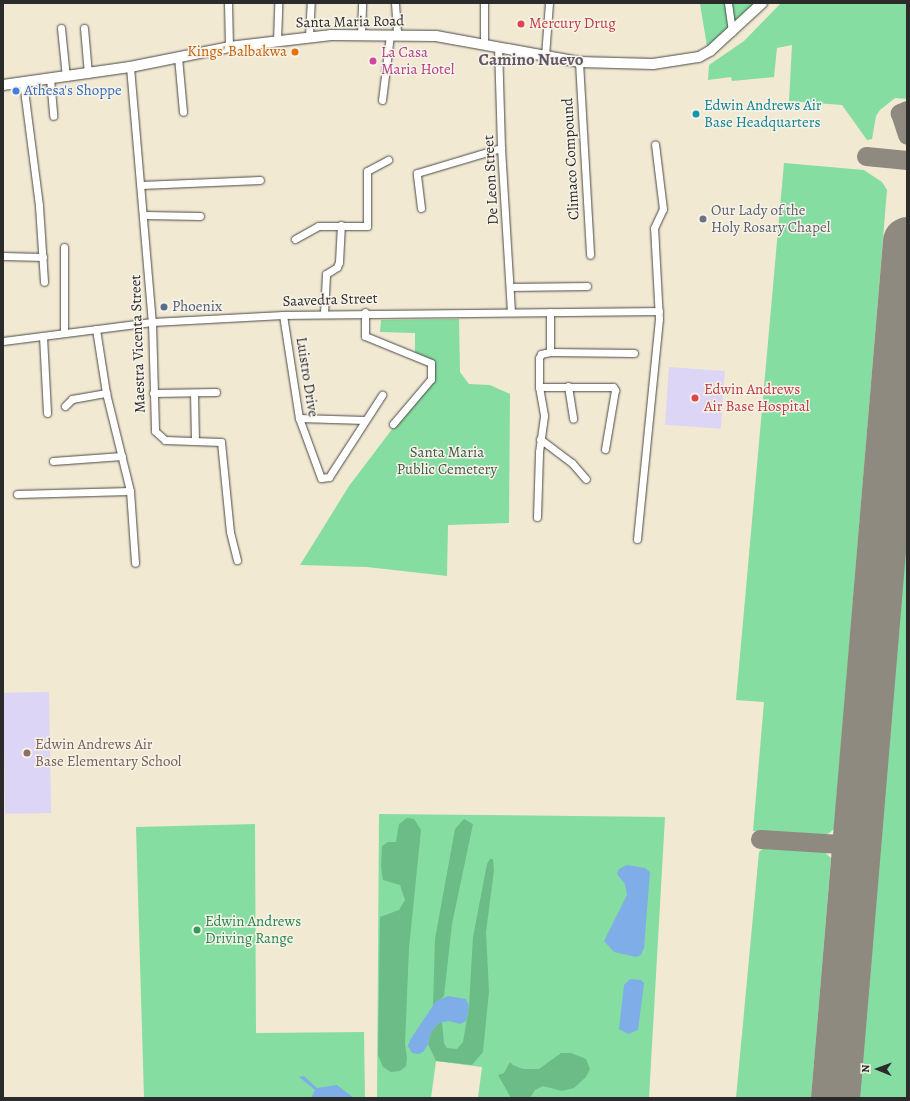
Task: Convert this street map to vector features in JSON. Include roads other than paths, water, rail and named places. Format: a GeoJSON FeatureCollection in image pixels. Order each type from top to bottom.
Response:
{"type":"FeatureCollection","features":[{"type":"Feature","properties":{"kind":"main road","name":"Santa Maria Road"},"geometry":{"type":"LineString","coordinates":[[3,85],[88,74],[130,67],[178,56],[309,36],[436,36],[498,46],[579,62],[653,64],[699,56],[732,32],[762,3]]}},
{"type":"Feature","properties":{"kind":"street"},"geometry":{"type":"LineString","coordinates":[[228,3],[229,48]]}},
{"type":"Feature","properties":{"kind":"street"},"geometry":{"type":"LineString","coordinates":[[277,41],[278,3]]}},
{"type":"Feature","properties":{"kind":"street"},"geometry":{"type":"LineString","coordinates":[[309,36],[311,3]]}},
{"type":"Feature","properties":{"kind":"street"},"geometry":{"type":"LineString","coordinates":[[361,35],[362,3]]}},
{"type":"Feature","properties":{"kind":"street"},"geometry":{"type":"LineString","coordinates":[[382,100],[393,35],[395,3]]}},
{"type":"Feature","properties":{"kind":"street"},"geometry":{"type":"LineString","coordinates":[[484,3],[484,44]]}},
{"type":"Feature","properties":{"kind":"street"},"geometry":{"type":"LineString","coordinates":[[545,56],[549,3]]}},
{"type":"Feature","properties":{"kind":"street"},"geometry":{"type":"LineString","coordinates":[[728,3],[732,32]]}},
{"type":"Feature","properties":{"kind":"street"},"geometry":{"type":"LineString","coordinates":[[61,28],[66,77]]}},
{"type":"Feature","properties":{"kind":"street"},"geometry":{"type":"LineString","coordinates":[[84,28],[88,74]]}},
{"type":"Feature","properties":{"kind":"street","name":"De Leon Street"},"geometry":{"type":"LineString","coordinates":[[498,46],[501,148],[512,312]]}},
{"type":"Feature","properties":{"kind":"street"},"geometry":{"type":"LineString","coordinates":[[178,56],[183,112]]}},
{"type":"Feature","properties":{"kind":"street","name":"Climaco Compound"},"geometry":{"type":"LineString","coordinates":[[579,62],[590,255]]}},
{"type":"Feature","properties":{"kind":"street","name":"Maestra Vicenta Street"},"geometry":{"type":"LineString","coordinates":[[130,67],[144,214],[152,322],[155,431],[165,440],[218,441],[222,444],[230,532],[237,560]]}},
{"type":"Feature","properties":{"kind":"street"},"geometry":{"type":"LineString","coordinates":[[50,78],[53,116]]}},
{"type":"Feature","properties":{"kind":"street"},"geometry":{"type":"LineString","coordinates":[[23,82],[43,256],[44,282]]}},
{"type":"Feature","properties":{"kind":"street"},"geometry":{"type":"LineString","coordinates":[[637,539],[659,311],[654,228],[663,210],[655,144]]}},
{"type":"Feature","properties":{"kind":"street"},"geometry":{"type":"LineString","coordinates":[[420,208],[417,172],[501,148]]}},
{"type":"Feature","properties":{"kind":"street"},"geometry":{"type":"LineString","coordinates":[[295,240],[318,226],[368,224],[368,171],[388,160]]}},
{"type":"Feature","properties":{"kind":"street"},"geometry":{"type":"LineString","coordinates":[[141,185],[260,180]]}},
{"type":"Feature","properties":{"kind":"street"},"geometry":{"type":"LineString","coordinates":[[144,214],[200,216]]}},
{"type":"Feature","properties":{"kind":"street"},"geometry":{"type":"LineString","coordinates":[[324,313],[326,274],[337,267],[339,262],[341,226]]}},
{"type":"Feature","properties":{"kind":"street"},"geometry":{"type":"LineString","coordinates":[[64,247],[64,333]]}},
{"type":"Feature","properties":{"kind":"street"},"geometry":{"type":"LineString","coordinates":[[3,256],[43,256]]}},
{"type":"Feature","properties":{"kind":"street"},"geometry":{"type":"LineString","coordinates":[[511,287],[587,286]]}},
{"type":"Feature","properties":{"kind":"street","name":"Saavedra Street"},"geometry":{"type":"LineString","coordinates":[[3,341],[152,322],[283,314],[365,312],[659,311]]}},
{"type":"Feature","properties":{"kind":"street"},"geometry":{"type":"LineString","coordinates":[[365,312],[365,336],[431,363],[431,379],[393,424]]}},
{"type":"Feature","properties":{"kind":"street"},"geometry":{"type":"LineString","coordinates":[[550,312],[550,352]]}},
{"type":"Feature","properties":{"kind":"street","name":"Luistro Drive"},"geometry":{"type":"LineString","coordinates":[[283,314],[299,418],[318,475],[325,478],[329,477],[382,395]]}},
{"type":"Feature","properties":{"kind":"street"},"geometry":{"type":"LineString","coordinates":[[96,329],[106,393],[130,491],[135,562]]}},
{"type":"Feature","properties":{"kind":"street"},"geometry":{"type":"LineString","coordinates":[[43,336],[46,413]]}},
{"type":"Feature","properties":{"kind":"street"},"geometry":{"type":"LineString","coordinates":[[537,517],[540,439],[544,414],[539,387],[539,358],[541,354],[550,352],[634,353]]}},
{"type":"Feature","properties":{"kind":"street"},"geometry":{"type":"LineString","coordinates":[[539,387],[568,386],[614,388],[605,449]]}},
{"type":"Feature","properties":{"kind":"street"},"geometry":{"type":"LineString","coordinates":[[568,386],[573,419]]}},
{"type":"Feature","properties":{"kind":"street"},"geometry":{"type":"LineString","coordinates":[[153,393],[216,392]]}},
{"type":"Feature","properties":{"kind":"street"},"geometry":{"type":"LineString","coordinates":[[65,406],[72,399],[106,393]]}},
{"type":"Feature","properties":{"kind":"street"},"geometry":{"type":"LineString","coordinates":[[194,393],[195,441]]}},
{"type":"Feature","properties":{"kind":"street"},"geometry":{"type":"LineString","coordinates":[[299,418],[365,420]]}},
{"type":"Feature","properties":{"kind":"street"},"geometry":{"type":"LineString","coordinates":[[540,439],[572,463],[586,479]]}},
{"type":"Feature","properties":{"kind":"street"},"geometry":{"type":"LineString","coordinates":[[53,461],[122,456]]}},
{"type":"Feature","properties":{"kind":"street"},"geometry":{"type":"LineString","coordinates":[[17,494],[130,491]]}},
{"type":"Feature","properties":{"kind":"water"},"geometry":{"type":"Polygon","coordinates":[[[627,865],[645,868],[650,872],[644,948],[641,955],[636,957],[614,952],[604,941],[627,895],[625,884],[617,874],[619,869],[627,865]]]}},
{"type":"Feature","properties":{"kind":"water"},"geometry":{"type":"Polygon","coordinates":[[[630,979],[641,980],[644,983],[638,1030],[628,1034],[619,1029],[624,985],[630,979]]]}},
{"type":"Feature","properties":{"kind":"water"},"geometry":{"type":"Polygon","coordinates":[[[448,996],[466,999],[469,1006],[466,1021],[460,1024],[449,1021],[439,1023],[431,1032],[428,1044],[424,1051],[419,1054],[412,1053],[408,1046],[410,1040],[436,1001],[448,996]]]}},
{"type":"Feature","properties":{"kind":"water"},"geometry":{"type":"Polygon","coordinates":[[[304,1076],[317,1088],[337,1085],[354,1098],[311,1098],[315,1090],[299,1077],[304,1076]]]}},
{"type":"Feature","properties":{"kind":"place","name":"Mercury Drug"},"geometry":{"type":"Point","coordinates":[521,24]}},
{"type":"Feature","properties":{"kind":"place","name":"Kings' Balbakwa"},"geometry":{"type":"Point","coordinates":[295,52]}},
{"type":"Feature","properties":{"kind":"place","name":"La Casa Maria Hotel"},"geometry":{"type":"Point","coordinates":[373,61]}},
{"type":"Feature","properties":{"kind":"place","name":"Athesa's Shoppe"},"geometry":{"type":"Point","coordinates":[16,91]}},
{"type":"Feature","properties":{"kind":"place","name":"Edwin Andrews Air Base Headquarters"},"geometry":{"type":"Point","coordinates":[696,114]}},
{"type":"Feature","properties":{"kind":"place","name":"Our Lady of the Holy Rosary Chapel"},"geometry":{"type":"Point","coordinates":[703,219]}},
{"type":"Feature","properties":{"kind":"place","name":"Phoenix"},"geometry":{"type":"Point","coordinates":[164,307]}},
{"type":"Feature","properties":{"kind":"place","name":"Edwin Andrews Air Base Hospital"},"geometry":{"type":"Point","coordinates":[695,398]}},
{"type":"Feature","properties":{"kind":"place","name":"Edwin Andrews Air Base Elementary School"},"geometry":{"type":"Point","coordinates":[27,753]}},
{"type":"Feature","properties":{"kind":"place","name":"Edwin Andrews Driving Range"},"geometry":{"type":"Point","coordinates":[197,930]}},
{"type":"Feature","properties":{"kind":"district","name":"Camino Nuevo"},"geometry":{"type":"Point","coordinates":[531,60]}},
{"type":"Feature","properties":{"kind":"park label","name":"Santa Maria Public Cemetery"},"geometry":{"type":"Point","coordinates":[447,460]}}]}
